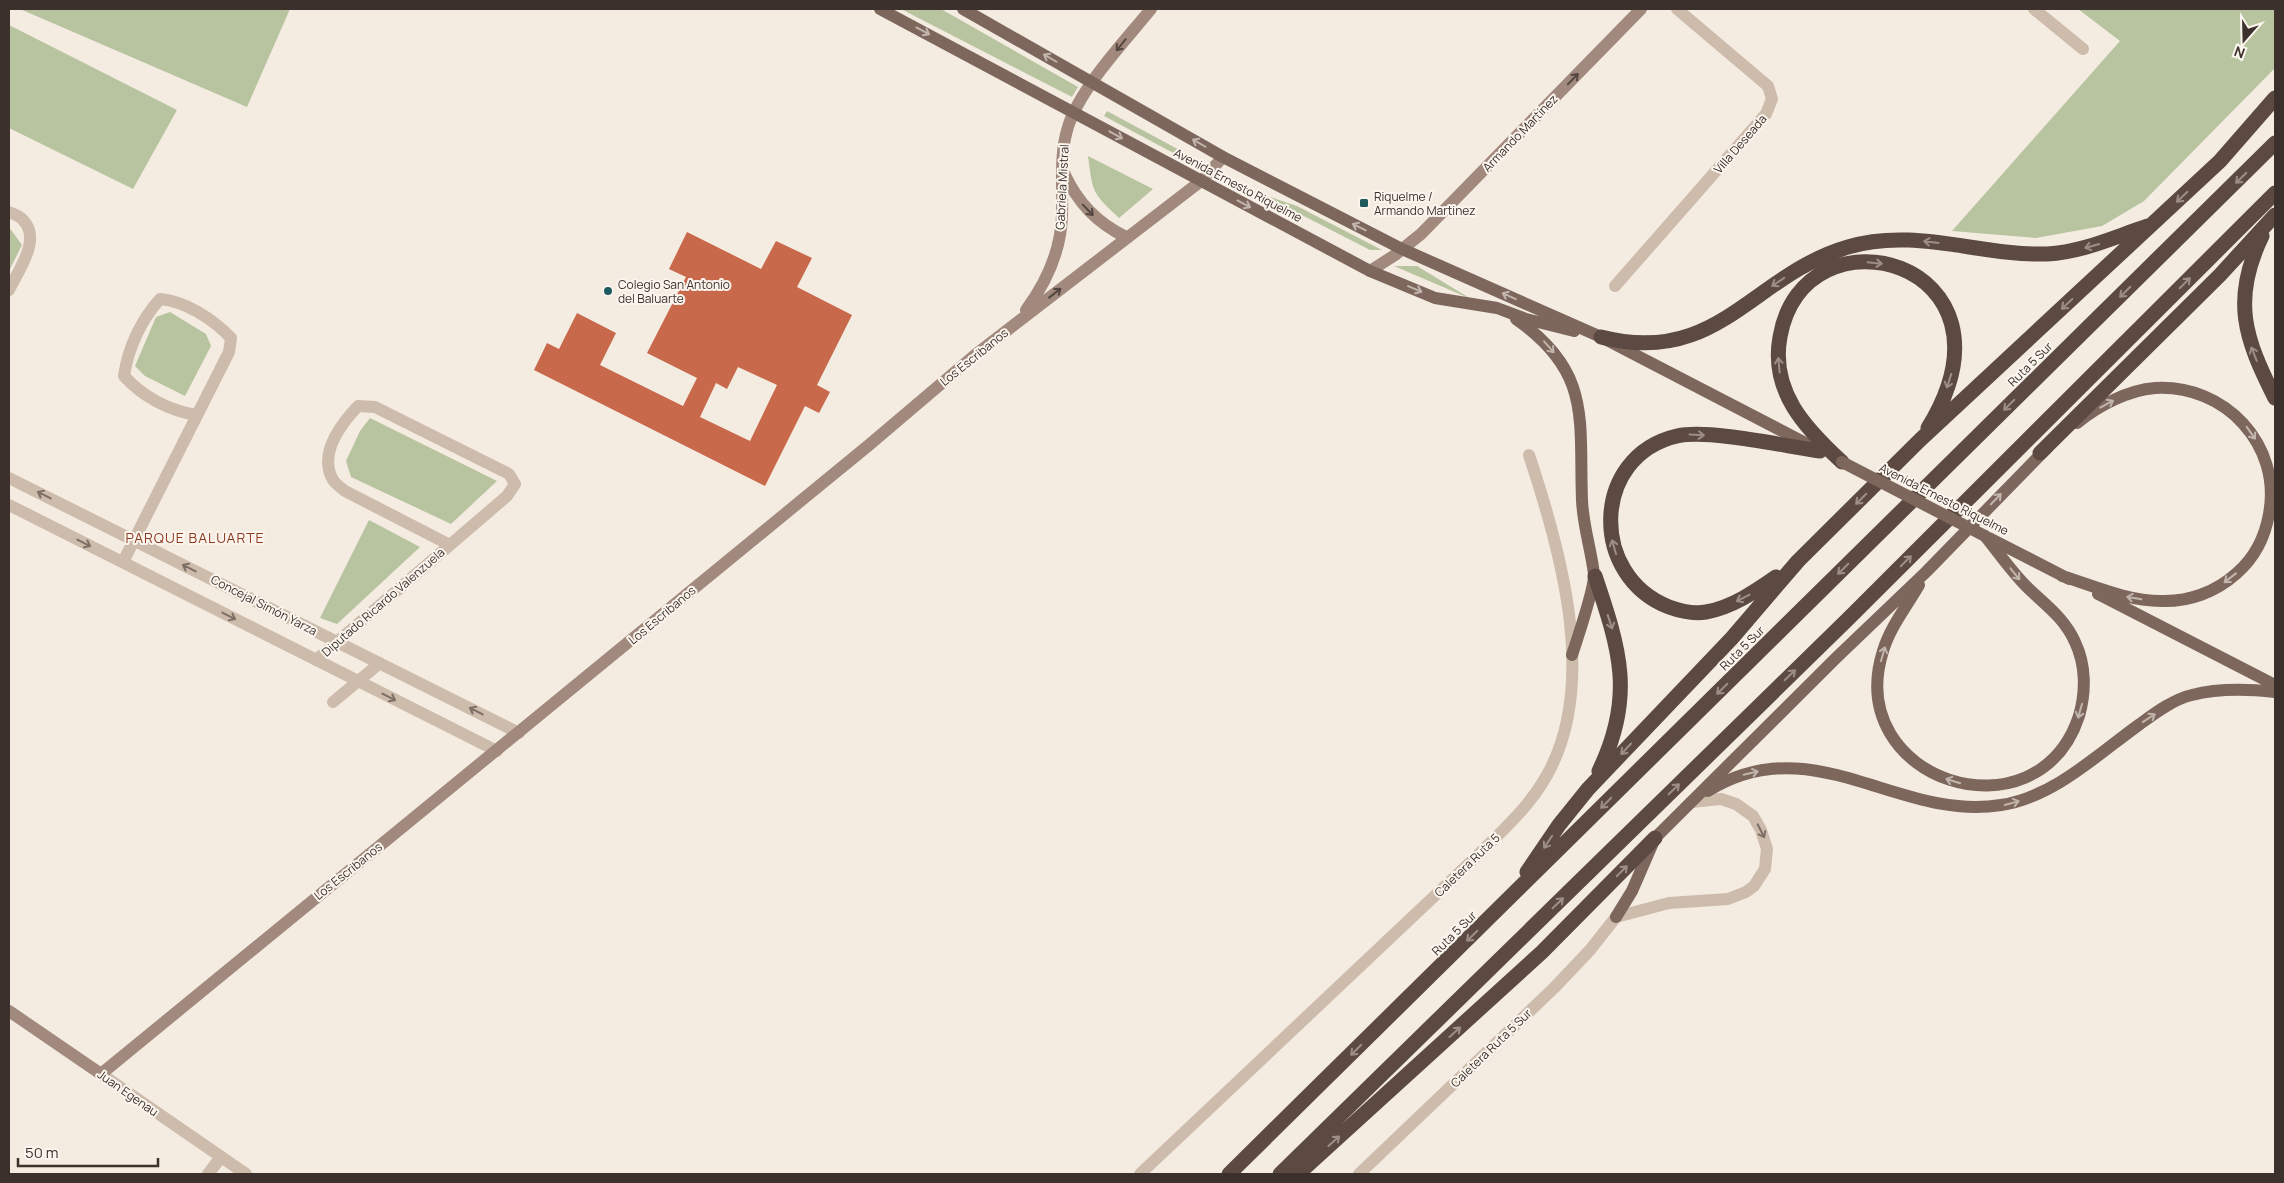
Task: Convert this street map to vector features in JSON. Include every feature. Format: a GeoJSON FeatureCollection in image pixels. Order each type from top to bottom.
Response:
{"type":"FeatureCollection","features":[{"type":"Feature","properties":{"kind":"highway"},"geometry":{"type":"LineString","coordinates":[[1506,902],[1559,825],[1588,789],[1732,638],[1798,561],[1920,440],[2220,161],[2275,98]]}},
{"type":"Feature","properties":{"kind":"highway","name":"Ruta 5 Sur"},"geometry":{"type":"LineString","coordinates":[[1229,1174],[2275,143]]}},
{"type":"Feature","properties":{"kind":"highway"},"geometry":{"type":"LineString","coordinates":[[1280,1174],[1856,611],[2275,193]]}},
{"type":"Feature","properties":{"kind":"highway"},"geometry":{"type":"LineString","coordinates":[[2272,219],[2250,270],[2245,314],[2252,350],[2275,398]]}},
{"type":"Feature","properties":{"kind":"highway"},"geometry":{"type":"LineString","coordinates":[[2040,453],[2220,275],[2272,219]]}},
{"type":"Feature","properties":{"kind":"highway"},"geometry":{"type":"LineString","coordinates":[[1601,337],[1647,344],[1673,340],[1703,331],[1732,315],[1810,262],[1849,246],[1905,240],[1999,251],[2046,254],[2095,246],[2154,224]]}},
{"type":"Feature","properties":{"kind":"highway"},"geometry":{"type":"LineString","coordinates":[[1842,462],[1803,424],[1784,390],[1778,364],[1780,332],[1790,306],[1806,285],[1816,277],[1838,266],[1850,263],[1875,262],[1899,268],[1912,274],[1934,291],[1949,315],[1956,344],[1955,360],[1943,397],[1920,440]]}},
{"type":"Feature","properties":{"kind":"highway"},"geometry":{"type":"LineString","coordinates":[[1798,561],[1759,589],[1720,608],[1705,613],[1674,609],[1646,595],[1624,572],[1612,543],[1610,513],[1619,484],[1626,471],[1648,450],[1676,437],[1691,434],[1820,450]]}},
{"type":"Feature","properties":{"kind":"highway"},"geometry":{"type":"LineString","coordinates":[[1588,789],[1602,764],[1613,737],[1618,718],[1621,683],[1617,646],[1594,576]]}},
{"type":"Feature","properties":{"kind":"highway"},"geometry":{"type":"LineString","coordinates":[[1298,1174],[1542,952],[1655,838]]}},
{"type":"Feature","properties":{"kind":"main road","name":"Avenida Ernesto Riquelme"},"geometry":{"type":"LineString","coordinates":[[880,9],[1370,271],[1435,298],[1497,308],[1554,326],[1601,337]]}},
{"type":"Feature","properties":{"kind":"main road","name":"Avenida Ernesto Riquelme"},"geometry":{"type":"LineString","coordinates":[[963,9],[1223,157],[1402,249],[1601,337],[2275,685]]}},
{"type":"Feature","properties":{"kind":"main road","name":"Gabriela Mistral"},"geometry":{"type":"LineString","coordinates":[[1017,322],[1044,280],[1058,243],[1062,217],[1064,144],[1074,112],[1093,82],[1151,9]]}},
{"type":"Feature","properties":{"kind":"main road","name":"Armando Martínez"},"geometry":{"type":"LineString","coordinates":[[1370,271],[1421,234],[1641,9]]}},
{"type":"Feature","properties":{"kind":"main road","name":"Los Escribanos"},"geometry":{"type":"LineString","coordinates":[[101,1074],[869,445],[968,360],[1201,181],[1223,157]]}},
{"type":"Feature","properties":{"kind":"main road"},"geometry":{"type":"LineString","coordinates":[[1063,171],[1070,187],[1088,211],[1099,221],[1126,237]]}},
{"type":"Feature","properties":{"kind":"main road"},"geometry":{"type":"LineString","coordinates":[[1497,308],[1513,316],[1542,339],[1564,366],[1572,382],[1581,419],[1583,518],[1594,576],[1572,655]]}},
{"type":"Feature","properties":{"kind":"main road"},"geometry":{"type":"LineString","coordinates":[[1616,917],[1632,891],[1655,838],[1836,658],[1926,572],[2040,453],[2083,418],[2120,397],[2136,391],[2170,388],[2204,395],[2234,413],[2256,439],[2269,471],[2271,506],[2262,539],[2243,568],[2215,589],[2182,600],[2160,601],[2130,598],[2062,576]]}},
{"type":"Feature","properties":{"kind":"main road"},"geometry":{"type":"LineString","coordinates":[[1926,572],[1890,634],[1879,667],[1879,700],[1890,731],[1910,758],[1923,768],[1953,782],[1969,786],[2002,784],[2033,772],[2059,751],[2076,723],[2084,691],[2081,658],[2072,635],[2058,615],[2025,585],[1984,536]]}},
{"type":"Feature","properties":{"kind":"main road"},"geometry":{"type":"LineString","coordinates":[[1692,802],[1734,777],[1778,768],[1802,768],[1833,773],[1944,805],[1983,808],[2003,805],[2040,793],[2058,783],[2149,717],[2191,695],[2234,690],[2275,692]]}},
{"type":"Feature","properties":{"kind":"main road","name":"Juan Egenau"},"geometry":{"type":"LineString","coordinates":[[9,1011],[101,1074]]}},
{"type":"Feature","properties":{"kind":"street","name":"Villa Deseada"},"geometry":{"type":"LineString","coordinates":[[1615,286],[1766,114],[1772,99],[1768,86],[1677,9]]}},
{"type":"Feature","properties":{"kind":"street"},"geometry":{"type":"LineString","coordinates":[[2034,9],[2083,49]]}},
{"type":"Feature","properties":{"kind":"street"},"geometry":{"type":"LineString","coordinates":[[9,212],[23,219],[29,230],[30,246],[9,290]]}},
{"type":"Feature","properties":{"kind":"street"},"geometry":{"type":"LineString","coordinates":[[123,562],[229,352],[231,338],[219,325],[174,300],[160,299],[146,315],[126,360],[124,376],[136,390],[173,409],[197,415]]}},
{"type":"Feature","properties":{"kind":"street","name":"Diputado Ricardo Valenzuela"},"geometry":{"type":"LineString","coordinates":[[316,660],[508,496],[515,484],[509,474],[375,407],[358,406],[345,419],[330,448],[330,467],[333,480],[344,491],[450,545]]}},
{"type":"Feature","properties":{"kind":"street","name":"Caletera Ruta 5"},"geometry":{"type":"LineString","coordinates":[[1140,1174],[1478,855],[1523,810],[1548,774],[1564,733],[1572,672],[1572,655],[1568,615],[1558,559],[1544,500],[1529,455]]}},
{"type":"Feature","properties":{"kind":"street","name":"Concejal Simón Yarza"},"geometry":{"type":"LineString","coordinates":[[9,478],[519,733]]}},
{"type":"Feature","properties":{"kind":"street","name":"Concejal Simón Yarza"},"geometry":{"type":"LineString","coordinates":[[9,505],[496,751]]}},
{"type":"Feature","properties":{"kind":"street"},"geometry":{"type":"LineString","coordinates":[[333,702],[380,664]]}},
{"type":"Feature","properties":{"kind":"street"},"geometry":{"type":"LineString","coordinates":[[1616,917],[1669,903],[1737,896],[1746,892],[1760,878],[1767,859],[1767,849],[1762,830],[1752,816],[1736,804],[1721,799],[1692,802]]}},
{"type":"Feature","properties":{"kind":"street","name":"Caletera Ruta 5 Sur"},"geometry":{"type":"LineString","coordinates":[[1359,1174],[1554,988],[1590,950],[1616,917]]}},
{"type":"Feature","properties":{"kind":"street","name":"Juan Egenau"},"geometry":{"type":"LineString","coordinates":[[101,1074],[246,1174]]}},
{"type":"Feature","properties":{"kind":"street"},"geometry":{"type":"LineString","coordinates":[[208,1174],[221,1157]]}},
{"type":"Feature","properties":{"kind":"green space"},"geometry":{"type":"Polygon","coordinates":[[[20,9],[290,9],[247,107],[20,9]]]}},
{"type":"Feature","properties":{"kind":"green space"},"geometry":{"type":"Polygon","coordinates":[[[901,9],[941,9],[1078,87],[1072,97],[901,9]]]}},
{"type":"Feature","properties":{"kind":"green space"},"geometry":{"type":"Polygon","coordinates":[[[2078,9],[2275,9],[2275,68],[2144,201],[2102,226],[2036,238],[1952,231],[2120,41],[2078,9]]]}},
{"type":"Feature","properties":{"kind":"green space"},"geometry":{"type":"Polygon","coordinates":[[[9,25],[177,110],[133,189],[9,128],[9,25]]]}},
{"type":"Feature","properties":{"kind":"green space"},"geometry":{"type":"Polygon","coordinates":[[[1107,111],[1198,160],[1194,164],[1104,116],[1107,111]]]}},
{"type":"Feature","properties":{"kind":"green space"},"geometry":{"type":"Polygon","coordinates":[[[1088,156],[1153,189],[1119,218],[1103,203],[1095,192],[1088,156]]]}},
{"type":"Feature","properties":{"kind":"green space"},"geometry":{"type":"Polygon","coordinates":[[[1219,172],[1258,193],[1297,206],[1382,250],[1370,250],[1296,212],[1256,198],[1215,177],[1219,172]]]}},
{"type":"Feature","properties":{"kind":"green space"},"geometry":{"type":"Polygon","coordinates":[[[9,227],[22,245],[9,271],[9,227]]]}},
{"type":"Feature","properties":{"kind":"green space"},"geometry":{"type":"Polygon","coordinates":[[[1394,266],[1417,266],[1471,299],[1394,266]]]}},
{"type":"Feature","properties":{"kind":"green space"},"geometry":{"type":"Polygon","coordinates":[[[170,312],[206,334],[211,346],[185,396],[145,376],[135,366],[156,317],[170,312]]]}},
{"type":"Feature","properties":{"kind":"green space"},"geometry":{"type":"Polygon","coordinates":[[[370,418],[497,481],[451,524],[351,477],[346,461],[360,431],[370,418]]]}},
{"type":"Feature","properties":{"kind":"green space"},"geometry":{"type":"Polygon","coordinates":[[[369,520],[420,547],[337,624],[320,618],[369,520]]]}},
{"type":"Feature","properties":{"kind":"building"},"geometry":{"type":"Polygon","coordinates":[[[687,232],[761,269],[776,241],[812,258],[797,287],[852,315],[817,385],[830,392],[819,413],[805,406],[765,486],[534,370],[547,343],[559,349],[577,313],[616,333],[600,365],[683,406],[697,378],[647,353],[686,277],[669,269],[687,232]],[[738,367],[727,389],[716,383],[700,417],[750,441],[777,385],[738,367]]]}},
{"type":"Feature","properties":{"kind":"place","name":"Riquelme / Armando Martinez"},"geometry":{"type":"Point","coordinates":[1364,203]}},
{"type":"Feature","properties":{"kind":"place","name":"Colegio San Antonio del Baluarte"},"geometry":{"type":"Point","coordinates":[608,291]}},
{"type":"Feature","properties":{"kind":"district","name":"PARQUE BALUARTE"},"geometry":{"type":"Point","coordinates":[195,537]}}]}
